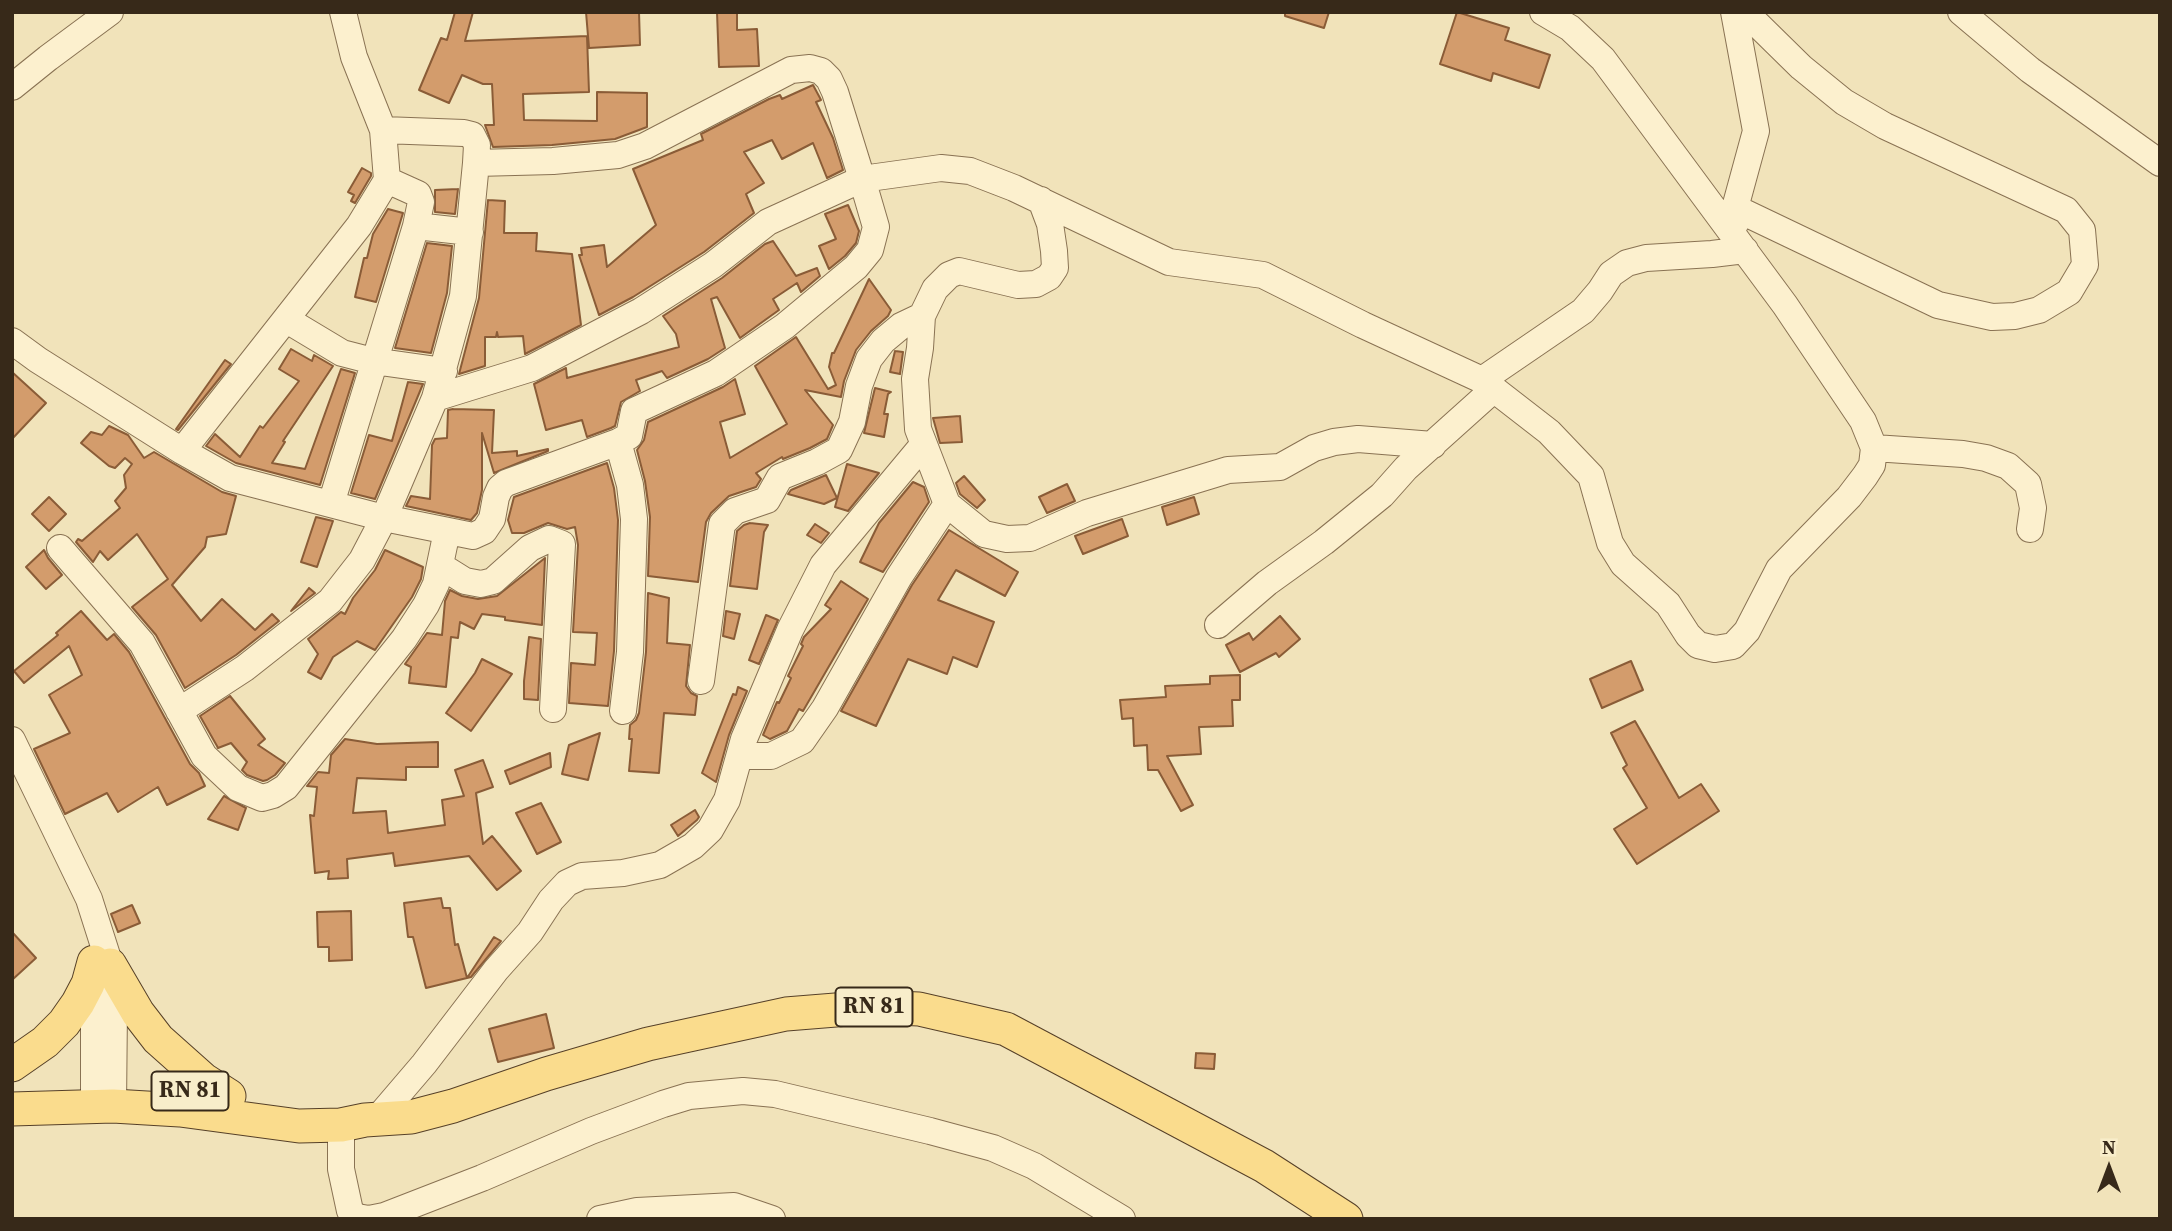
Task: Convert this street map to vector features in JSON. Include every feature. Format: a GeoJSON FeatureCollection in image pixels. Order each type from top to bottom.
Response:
{"type":"FeatureCollection","features":[{"type":"Feature","properties":{"kind":"main road"},"geometry":{"type":"LineString","coordinates":[[12,1065],[45,1042],[64,1023],[78,1003],[101,953]]}},
{"type":"Feature","properties":{"kind":"main road"},"geometry":{"type":"LineString","coordinates":[[101,953],[138,1013],[158,1039],[181,1062],[229,1096]]}},
{"type":"Feature","properties":{"kind":"main road","name":"RN 81"},"geometry":{"type":"LineString","coordinates":[[12,1109],[104,1095],[180,1110],[299,1126],[411,1117],[648,1044],[786,1014],[873,1007],[919,1009],[1006,1029],[1265,1166],[1346,1219]]}},
{"type":"Feature","properties":{"kind":"main road","name":"RN 81"},"geometry":{"type":"LineString","coordinates":[[12,1086],[104,1095],[229,1096],[361,1122]]}},
{"type":"Feature","properties":{"kind":"street"},"geometry":{"type":"LineString","coordinates":[[12,87],[110,12]]}},
{"type":"Feature","properties":{"kind":"street"},"geometry":{"type":"LineString","coordinates":[[182,452],[359,226],[387,180],[383,130],[354,57],[343,12]]}},
{"type":"Feature","properties":{"kind":"street"},"geometry":{"type":"LineString","coordinates":[[435,398],[532,368],[641,311],[713,265],[768,222],[862,179],[941,167],[970,171],[1041,200],[1169,262],[1263,275],[1488,385],[1549,432],[1580,461],[1591,476],[1610,543],[1623,564],[1668,604],[1688,635],[1698,645],[1715,649],[1733,646],[1746,631],[1779,569],[1865,476],[1872,465],[1874,448],[1863,421],[1740,243],[1603,59],[1570,28],[1543,12]]}},
{"type":"Feature","properties":{"kind":"street"},"geometry":{"type":"LineString","coordinates":[[1734,12],[1756,131],[1735,208],[1740,243]]}},
{"type":"Feature","properties":{"kind":"street"},"geometry":{"type":"LineString","coordinates":[[1735,208],[1938,305],[1992,317],[2015,316],[2039,310],[2069,292],[2085,265],[2082,230],[2066,210],[1885,127],[1844,102],[1801,67],[1745,12]]}},
{"type":"Feature","properties":{"kind":"street"},"geometry":{"type":"LineString","coordinates":[[1961,12],[2031,70],[2160,163]]}},
{"type":"Feature","properties":{"kind":"street"},"geometry":{"type":"LineString","coordinates":[[12,341],[182,452],[230,478],[384,518],[473,536],[484,531],[492,519],[500,488],[506,483],[618,443],[629,436],[634,411],[716,373],[785,326],[856,267],[870,250],[876,227],[835,92],[829,79],[821,71],[810,68],[791,70],[645,146],[618,155],[552,162],[476,163]]}},
{"type":"Feature","properties":{"kind":"street"},"geometry":{"type":"LineString","coordinates":[[178,711],[244,667],[330,601],[362,560],[384,518],[435,398],[463,296],[477,145],[468,133],[383,130]]}},
{"type":"Feature","properties":{"kind":"street"},"geometry":{"type":"LineString","coordinates":[[331,504],[421,202],[418,194],[387,180]]}},
{"type":"Feature","properties":{"kind":"street"},"geometry":{"type":"LineString","coordinates":[[1041,200],[1050,224],[1054,251],[1055,268],[1049,277],[1036,284],[1018,285],[960,271],[949,275],[935,289],[922,316],[915,379],[918,429],[947,504],[984,534],[1007,539],[1030,538],[1087,513],[1227,470],[1280,467],[1314,448],[1334,442],[1358,439],[1433,444]]}},
{"type":"Feature","properties":{"kind":"street"},"geometry":{"type":"LineString","coordinates":[[416,226],[470,232]]}},
{"type":"Feature","properties":{"kind":"street"},"geometry":{"type":"LineString","coordinates":[[1218,625],[1267,583],[1382,495],[1488,385],[1583,311],[1611,274],[1627,263],[1646,258],[1712,254],[1740,243]]}},
{"type":"Feature","properties":{"kind":"street"},"geometry":{"type":"LineString","coordinates":[[701,681],[722,524],[734,511],[767,500],[780,477],[839,450],[852,422],[859,386],[869,359],[883,341],[901,326],[922,316]]}},
{"type":"Feature","properties":{"kind":"street"},"geometry":{"type":"LineString","coordinates":[[287,320],[342,353],[373,361],[444,371]]}},
{"type":"Feature","properties":{"kind":"street"},"geometry":{"type":"LineString","coordinates":[[618,443],[630,485],[634,519],[630,652],[623,710]]}},
{"type":"Feature","properties":{"kind":"street"},"geometry":{"type":"LineString","coordinates":[[923,445],[823,565],[790,630],[744,738],[727,800],[710,830],[693,846],[660,865],[623,873],[582,876],[567,883],[424,1064],[361,1122],[341,1169],[350,1210],[357,1217],[369,1219],[384,1216],[482,1178],[591,1130],[663,1104],[689,1096],[743,1091],[775,1094],[993,1149],[1034,1166],[1122,1219]]}},
{"type":"Feature","properties":{"kind":"street"},"geometry":{"type":"LineString","coordinates":[[1874,448],[1963,454],[1986,458],[2008,467],[2028,484],[2034,508],[2030,529]]}},
{"type":"Feature","properties":{"kind":"street"},"geometry":{"type":"LineString","coordinates":[[741,752],[751,756],[771,756],[802,741],[825,708],[899,576],[947,504]]}},
{"type":"Feature","properties":{"kind":"street"},"geometry":{"type":"LineString","coordinates":[[60,548],[142,643],[204,756],[227,780],[249,795],[262,798],[286,787],[404,639],[436,584],[447,531]]}},
{"type":"Feature","properties":{"kind":"street"},"geometry":{"type":"LineString","coordinates":[[441,566],[465,581],[481,584],[493,581],[530,548],[549,539],[562,544],[553,709]]}},
{"type":"Feature","properties":{"kind":"street"},"geometry":{"type":"LineString","coordinates":[[12,740],[89,899],[114,1008],[104,1095]]}},
{"type":"Feature","properties":{"kind":"street"},"geometry":{"type":"LineString","coordinates":[[600,1219],[636,1211],[734,1206],[772,1219]]}},
{"type":"Feature","properties":{"kind":"building"},"geometry":{"type":"Polygon","coordinates":[[[455,12],[473,12],[465,41],[587,36],[589,92],[523,94],[524,120],[597,121],[597,92],[647,93],[647,127],[615,139],[493,147],[485,125],[494,125],[492,84],[483,84],[462,75],[449,103],[419,90],[441,38],[447,40],[455,12]]]}},
{"type":"Feature","properties":{"kind":"building"},"geometry":{"type":"Polygon","coordinates":[[[586,12],[639,12],[640,45],[589,48],[586,12]]]}},
{"type":"Feature","properties":{"kind":"building"},"geometry":{"type":"Polygon","coordinates":[[[717,12],[737,12],[737,30],[757,29],[759,66],[719,67],[717,12]]]}},
{"type":"Feature","properties":{"kind":"building"},"geometry":{"type":"Polygon","coordinates":[[[1285,12],[1329,12],[1324,28],[1285,16],[1285,12]]]}},
{"type":"Feature","properties":{"kind":"building"},"geometry":{"type":"Polygon","coordinates":[[[1457,12],[1509,28],[1505,40],[1550,55],[1539,88],[1493,73],[1491,81],[1440,64],[1457,12]]]}},
{"type":"Feature","properties":{"kind":"building"},"geometry":{"type":"Polygon","coordinates":[[[813,85],[821,100],[816,102],[833,138],[843,170],[827,178],[813,143],[782,159],[772,140],[744,152],[764,183],[746,194],[754,213],[704,252],[599,315],[579,255],[582,255],[581,248],[604,245],[607,267],[656,225],[633,169],[703,140],[701,134],[769,99],[780,95],[782,99],[813,85]]]}},
{"type":"Feature","properties":{"kind":"building"},"geometry":{"type":"Polygon","coordinates":[[[362,168],[371,173],[371,176],[355,203],[351,201],[354,195],[348,192],[362,168]]]}},
{"type":"Feature","properties":{"kind":"building"},"geometry":{"type":"Polygon","coordinates":[[[458,189],[455,214],[435,212],[435,190],[458,189]]]}},
{"type":"Feature","properties":{"kind":"building"},"geometry":{"type":"Polygon","coordinates":[[[488,200],[505,201],[504,233],[537,233],[536,251],[572,254],[581,325],[525,354],[523,336],[498,337],[497,332],[496,337],[485,337],[485,366],[459,374],[479,298],[488,200]]]}},
{"type":"Feature","properties":{"kind":"building"},"geometry":{"type":"Polygon","coordinates":[[[848,205],[859,231],[856,243],[829,269],[819,246],[836,239],[825,214],[848,205]]]}},
{"type":"Feature","properties":{"kind":"building"},"geometry":{"type":"Polygon","coordinates":[[[388,209],[403,213],[376,302],[355,297],[373,234],[388,209]]]}},
{"type":"Feature","properties":{"kind":"building"},"geometry":{"type":"Polygon","coordinates":[[[773,241],[796,276],[817,268],[820,276],[801,292],[797,283],[773,299],[779,310],[740,338],[717,297],[711,299],[725,348],[667,378],[662,371],[636,380],[640,391],[621,402],[615,426],[611,428],[587,437],[582,420],[546,430],[534,384],[566,368],[567,378],[679,347],[676,334],[663,316],[773,241]]]}},
{"type":"Feature","properties":{"kind":"building"},"geometry":{"type":"Polygon","coordinates":[[[427,243],[452,246],[447,293],[431,353],[395,348],[427,243]]]}},
{"type":"Feature","properties":{"kind":"building"},"geometry":{"type":"Polygon","coordinates":[[[869,279],[891,310],[888,316],[856,350],[841,397],[805,390],[833,425],[827,439],[783,459],[782,457],[756,473],[761,479],[756,487],[729,496],[711,513],[706,522],[698,582],[648,576],[650,517],[637,450],[644,440],[648,422],[735,379],[745,414],[720,422],[730,458],[787,424],[755,366],[796,337],[828,389],[836,385],[829,367],[832,353],[869,279]]]}},
{"type":"Feature","properties":{"kind":"building"},"geometry":{"type":"Polygon","coordinates":[[[291,349],[312,361],[314,355],[333,366],[283,441],[285,442],[272,463],[305,469],[341,369],[355,373],[320,485],[236,463],[206,446],[215,434],[240,457],[260,426],[263,428],[299,381],[279,369],[291,349]]]}},
{"type":"Feature","properties":{"kind":"building"},"geometry":{"type":"Polygon","coordinates":[[[895,351],[903,352],[900,374],[890,372],[895,351]]]}},
{"type":"Feature","properties":{"kind":"building"},"geometry":{"type":"Polygon","coordinates":[[[225,360],[231,364],[178,430],[176,429],[225,360]]]}},
{"type":"Feature","properties":{"kind":"building"},"geometry":{"type":"Polygon","coordinates":[[[12,372],[46,403],[12,439],[12,372]]]}},
{"type":"Feature","properties":{"kind":"building"},"geometry":{"type":"Polygon","coordinates":[[[408,382],[423,384],[375,499],[351,493],[369,435],[392,441],[408,382]]]}},
{"type":"Feature","properties":{"kind":"building"},"geometry":{"type":"Polygon","coordinates":[[[875,388],[891,392],[888,394],[884,414],[888,414],[884,437],[864,433],[875,388]]]}},
{"type":"Feature","properties":{"kind":"building"},"geometry":{"type":"Polygon","coordinates":[[[448,410],[494,410],[492,453],[517,451],[517,456],[548,449],[494,473],[482,433],[482,490],[477,513],[471,520],[406,506],[411,496],[430,499],[432,445],[435,439],[447,438],[448,410]]]}},
{"type":"Feature","properties":{"kind":"building"},"geometry":{"type":"Polygon","coordinates":[[[960,416],[962,442],[940,443],[933,418],[960,416]]]}},
{"type":"Feature","properties":{"kind":"building"},"geometry":{"type":"Polygon","coordinates":[[[109,426],[128,435],[144,458],[154,452],[222,492],[236,496],[226,534],[207,537],[205,547],[172,585],[201,621],[222,599],[255,630],[272,614],[279,621],[236,655],[185,688],[156,635],[132,607],[168,579],[137,534],[108,560],[100,551],[93,562],[76,542],[78,539],[82,541],[120,508],[115,501],[126,488],[124,475],[132,464],[125,458],[115,468],[109,466],[81,443],[91,432],[102,435],[109,426]]]}},
{"type":"Feature","properties":{"kind":"building"},"geometry":{"type":"Polygon","coordinates":[[[607,463],[614,488],[618,520],[614,651],[608,706],[569,703],[571,663],[595,665],[597,633],[573,632],[578,545],[575,527],[567,529],[548,523],[524,533],[512,533],[508,520],[514,497],[607,463]]]}},
{"type":"Feature","properties":{"kind":"building"},"geometry":{"type":"Polygon","coordinates":[[[847,464],[879,473],[848,511],[835,507],[847,464]]]}},
{"type":"Feature","properties":{"kind":"building"},"geometry":{"type":"Polygon","coordinates":[[[826,475],[837,498],[824,504],[788,494],[791,490],[826,475]]]}},
{"type":"Feature","properties":{"kind":"building"},"geometry":{"type":"Polygon","coordinates":[[[964,476],[985,500],[977,508],[960,494],[956,483],[964,476]]]}},
{"type":"Feature","properties":{"kind":"building"},"geometry":{"type":"Polygon","coordinates":[[[913,482],[924,487],[929,502],[883,572],[860,562],[879,523],[913,482]]]}},
{"type":"Feature","properties":{"kind":"building"},"geometry":{"type":"Polygon","coordinates":[[[1067,484],[1075,501],[1047,513],[1039,497],[1067,484]]]}},
{"type":"Feature","properties":{"kind":"building"},"geometry":{"type":"Polygon","coordinates":[[[49,497],[66,514],[49,531],[32,514],[49,497]]]}},
{"type":"Feature","properties":{"kind":"building"},"geometry":{"type":"Polygon","coordinates":[[[1194,497],[1199,514],[1167,525],[1162,507],[1194,497]]]}},
{"type":"Feature","properties":{"kind":"building"},"geometry":{"type":"Polygon","coordinates":[[[316,517],[333,521],[317,567],[301,562],[316,517]]]}},
{"type":"Feature","properties":{"kind":"building"},"geometry":{"type":"Polygon","coordinates":[[[1122,519],[1128,536],[1083,554],[1075,536],[1122,519]]]}},
{"type":"Feature","properties":{"kind":"building"},"geometry":{"type":"Polygon","coordinates":[[[750,523],[768,525],[764,532],[757,589],[730,586],[737,531],[750,523]]]}},
{"type":"Feature","properties":{"kind":"building"},"geometry":{"type":"Polygon","coordinates":[[[815,524],[829,533],[821,543],[807,535],[815,524]]]}},
{"type":"Feature","properties":{"kind":"building"},"geometry":{"type":"Polygon","coordinates":[[[949,530],[1018,572],[1005,596],[956,570],[938,600],[994,622],[977,667],[953,657],[947,674],[908,659],[876,726],[841,711],[912,585],[949,530]]]}},
{"type":"Feature","properties":{"kind":"building"},"geometry":{"type":"Polygon","coordinates":[[[44,550],[62,575],[46,589],[26,567],[44,550]]]}},
{"type":"Feature","properties":{"kind":"building"},"geometry":{"type":"Polygon","coordinates":[[[385,550],[423,567],[421,579],[412,597],[375,650],[357,641],[333,657],[321,679],[308,672],[318,654],[308,639],[341,612],[345,614],[353,598],[375,570],[385,550]]]}},
{"type":"Feature","properties":{"kind":"building"},"geometry":{"type":"Polygon","coordinates":[[[545,558],[542,625],[482,614],[474,629],[460,622],[458,638],[451,637],[446,687],[409,683],[411,667],[405,664],[427,633],[442,635],[445,601],[450,590],[478,599],[497,596],[545,558]]]}},
{"type":"Feature","properties":{"kind":"building"},"geometry":{"type":"Polygon","coordinates":[[[841,581],[868,599],[803,711],[799,709],[787,731],[770,739],[763,735],[791,678],[788,676],[803,646],[801,644],[804,637],[831,609],[825,605],[841,581]]]}},
{"type":"Feature","properties":{"kind":"building"},"geometry":{"type":"Polygon","coordinates":[[[309,588],[315,593],[291,611],[309,588]]]}},
{"type":"Feature","properties":{"kind":"building"},"geometry":{"type":"Polygon","coordinates":[[[648,593],[669,598],[667,643],[690,645],[686,686],[697,696],[695,715],[664,713],[659,773],[629,771],[632,739],[629,739],[630,725],[639,713],[646,652],[648,593]]]}},
{"type":"Feature","properties":{"kind":"building"},"geometry":{"type":"Polygon","coordinates":[[[81,611],[107,640],[114,634],[129,652],[190,764],[199,773],[205,786],[167,805],[158,787],[118,812],[107,793],[65,814],[34,749],[70,733],[49,695],[82,675],[69,646],[24,683],[14,671],[58,635],[56,633],[81,611]]]}},
{"type":"Feature","properties":{"kind":"building"},"geometry":{"type":"Polygon","coordinates":[[[726,611],[740,614],[734,639],[723,636],[726,611]]]}},
{"type":"Feature","properties":{"kind":"building"},"geometry":{"type":"Polygon","coordinates":[[[766,615],[778,620],[759,664],[749,660],[766,615]]]}},
{"type":"Feature","properties":{"kind":"building"},"geometry":{"type":"Polygon","coordinates":[[[1280,616],[1300,639],[1279,657],[1276,653],[1240,672],[1226,645],[1249,633],[1253,640],[1280,616]]]}},
{"type":"Feature","properties":{"kind":"building"},"geometry":{"type":"Polygon","coordinates":[[[529,637],[541,639],[538,700],[524,699],[529,637]]]}},
{"type":"Feature","properties":{"kind":"building"},"geometry":{"type":"Polygon","coordinates":[[[482,659],[512,674],[471,731],[446,713],[482,659]]]}},
{"type":"Feature","properties":{"kind":"building"},"geometry":{"type":"Polygon","coordinates":[[[1631,661],[1643,690],[1602,708],[1590,679],[1631,661]]]}},
{"type":"Feature","properties":{"kind":"building"},"geometry":{"type":"Polygon","coordinates":[[[1240,675],[1240,700],[1232,700],[1233,726],[1199,727],[1201,754],[1167,756],[1193,805],[1181,811],[1158,770],[1148,770],[1147,745],[1134,746],[1133,718],[1122,719],[1120,700],[1166,697],[1165,686],[1210,684],[1210,676],[1240,675]]]}},
{"type":"Feature","properties":{"kind":"building"},"geometry":{"type":"Polygon","coordinates":[[[738,687],[747,691],[729,735],[716,782],[702,773],[738,687]]]}},
{"type":"Feature","properties":{"kind":"building"},"geometry":{"type":"Polygon","coordinates":[[[230,696],[265,739],[258,745],[285,763],[267,780],[247,775],[242,770],[247,762],[231,743],[218,748],[200,716],[230,696]]]}},
{"type":"Feature","properties":{"kind":"building"},"geometry":{"type":"Polygon","coordinates":[[[1635,721],[1679,798],[1701,784],[1719,811],[1637,864],[1614,829],[1647,808],[1623,768],[1627,765],[1611,733],[1635,721]]]}},
{"type":"Feature","properties":{"kind":"building"},"geometry":{"type":"Polygon","coordinates":[[[600,733],[588,780],[562,774],[569,745],[600,733]]]}},
{"type":"Feature","properties":{"kind":"building"},"geometry":{"type":"Polygon","coordinates":[[[345,739],[377,744],[438,742],[438,767],[406,767],[406,780],[357,778],[353,813],[386,811],[388,833],[445,825],[442,800],[464,796],[455,770],[483,760],[493,787],[476,793],[483,844],[492,836],[521,871],[497,890],[469,856],[395,866],[393,853],[347,859],[348,878],[328,879],[329,871],[315,873],[310,815],[314,816],[317,787],[307,786],[318,772],[329,773],[331,755],[345,739]]]}},
{"type":"Feature","properties":{"kind":"building"},"geometry":{"type":"Polygon","coordinates":[[[550,753],[551,767],[510,784],[505,771],[550,753]]]}},
{"type":"Feature","properties":{"kind":"building"},"geometry":{"type":"Polygon","coordinates":[[[224,796],[246,808],[238,830],[208,819],[224,796]]]}},
{"type":"Feature","properties":{"kind":"building"},"geometry":{"type":"Polygon","coordinates":[[[541,803],[561,842],[537,854],[516,813],[541,803]]]}},
{"type":"Feature","properties":{"kind":"building"},"geometry":{"type":"Polygon","coordinates":[[[695,810],[699,817],[678,836],[671,825],[695,810]]]}},
{"type":"Feature","properties":{"kind":"building"},"geometry":{"type":"Polygon","coordinates":[[[441,898],[443,908],[450,908],[455,945],[458,944],[467,978],[426,988],[413,937],[408,937],[404,903],[441,898]]]}},
{"type":"Feature","properties":{"kind":"building"},"geometry":{"type":"Polygon","coordinates":[[[132,905],[140,923],[118,932],[111,914],[132,905]]]}},
{"type":"Feature","properties":{"kind":"building"},"geometry":{"type":"Polygon","coordinates":[[[351,911],[352,960],[329,961],[329,947],[318,947],[317,912],[351,911]]]}},
{"type":"Feature","properties":{"kind":"building"},"geometry":{"type":"Polygon","coordinates":[[[12,932],[36,958],[12,980],[12,932]]]}},
{"type":"Feature","properties":{"kind":"building"},"geometry":{"type":"Polygon","coordinates":[[[494,937],[501,941],[471,977],[467,978],[494,937]]]}},
{"type":"Feature","properties":{"kind":"building"},"geometry":{"type":"Polygon","coordinates":[[[546,1014],[554,1048],[498,1062],[489,1029],[546,1014]]]}},
{"type":"Feature","properties":{"kind":"building"},"geometry":{"type":"Polygon","coordinates":[[[1196,1053],[1215,1054],[1214,1069],[1195,1068],[1196,1053]]]}}]}
